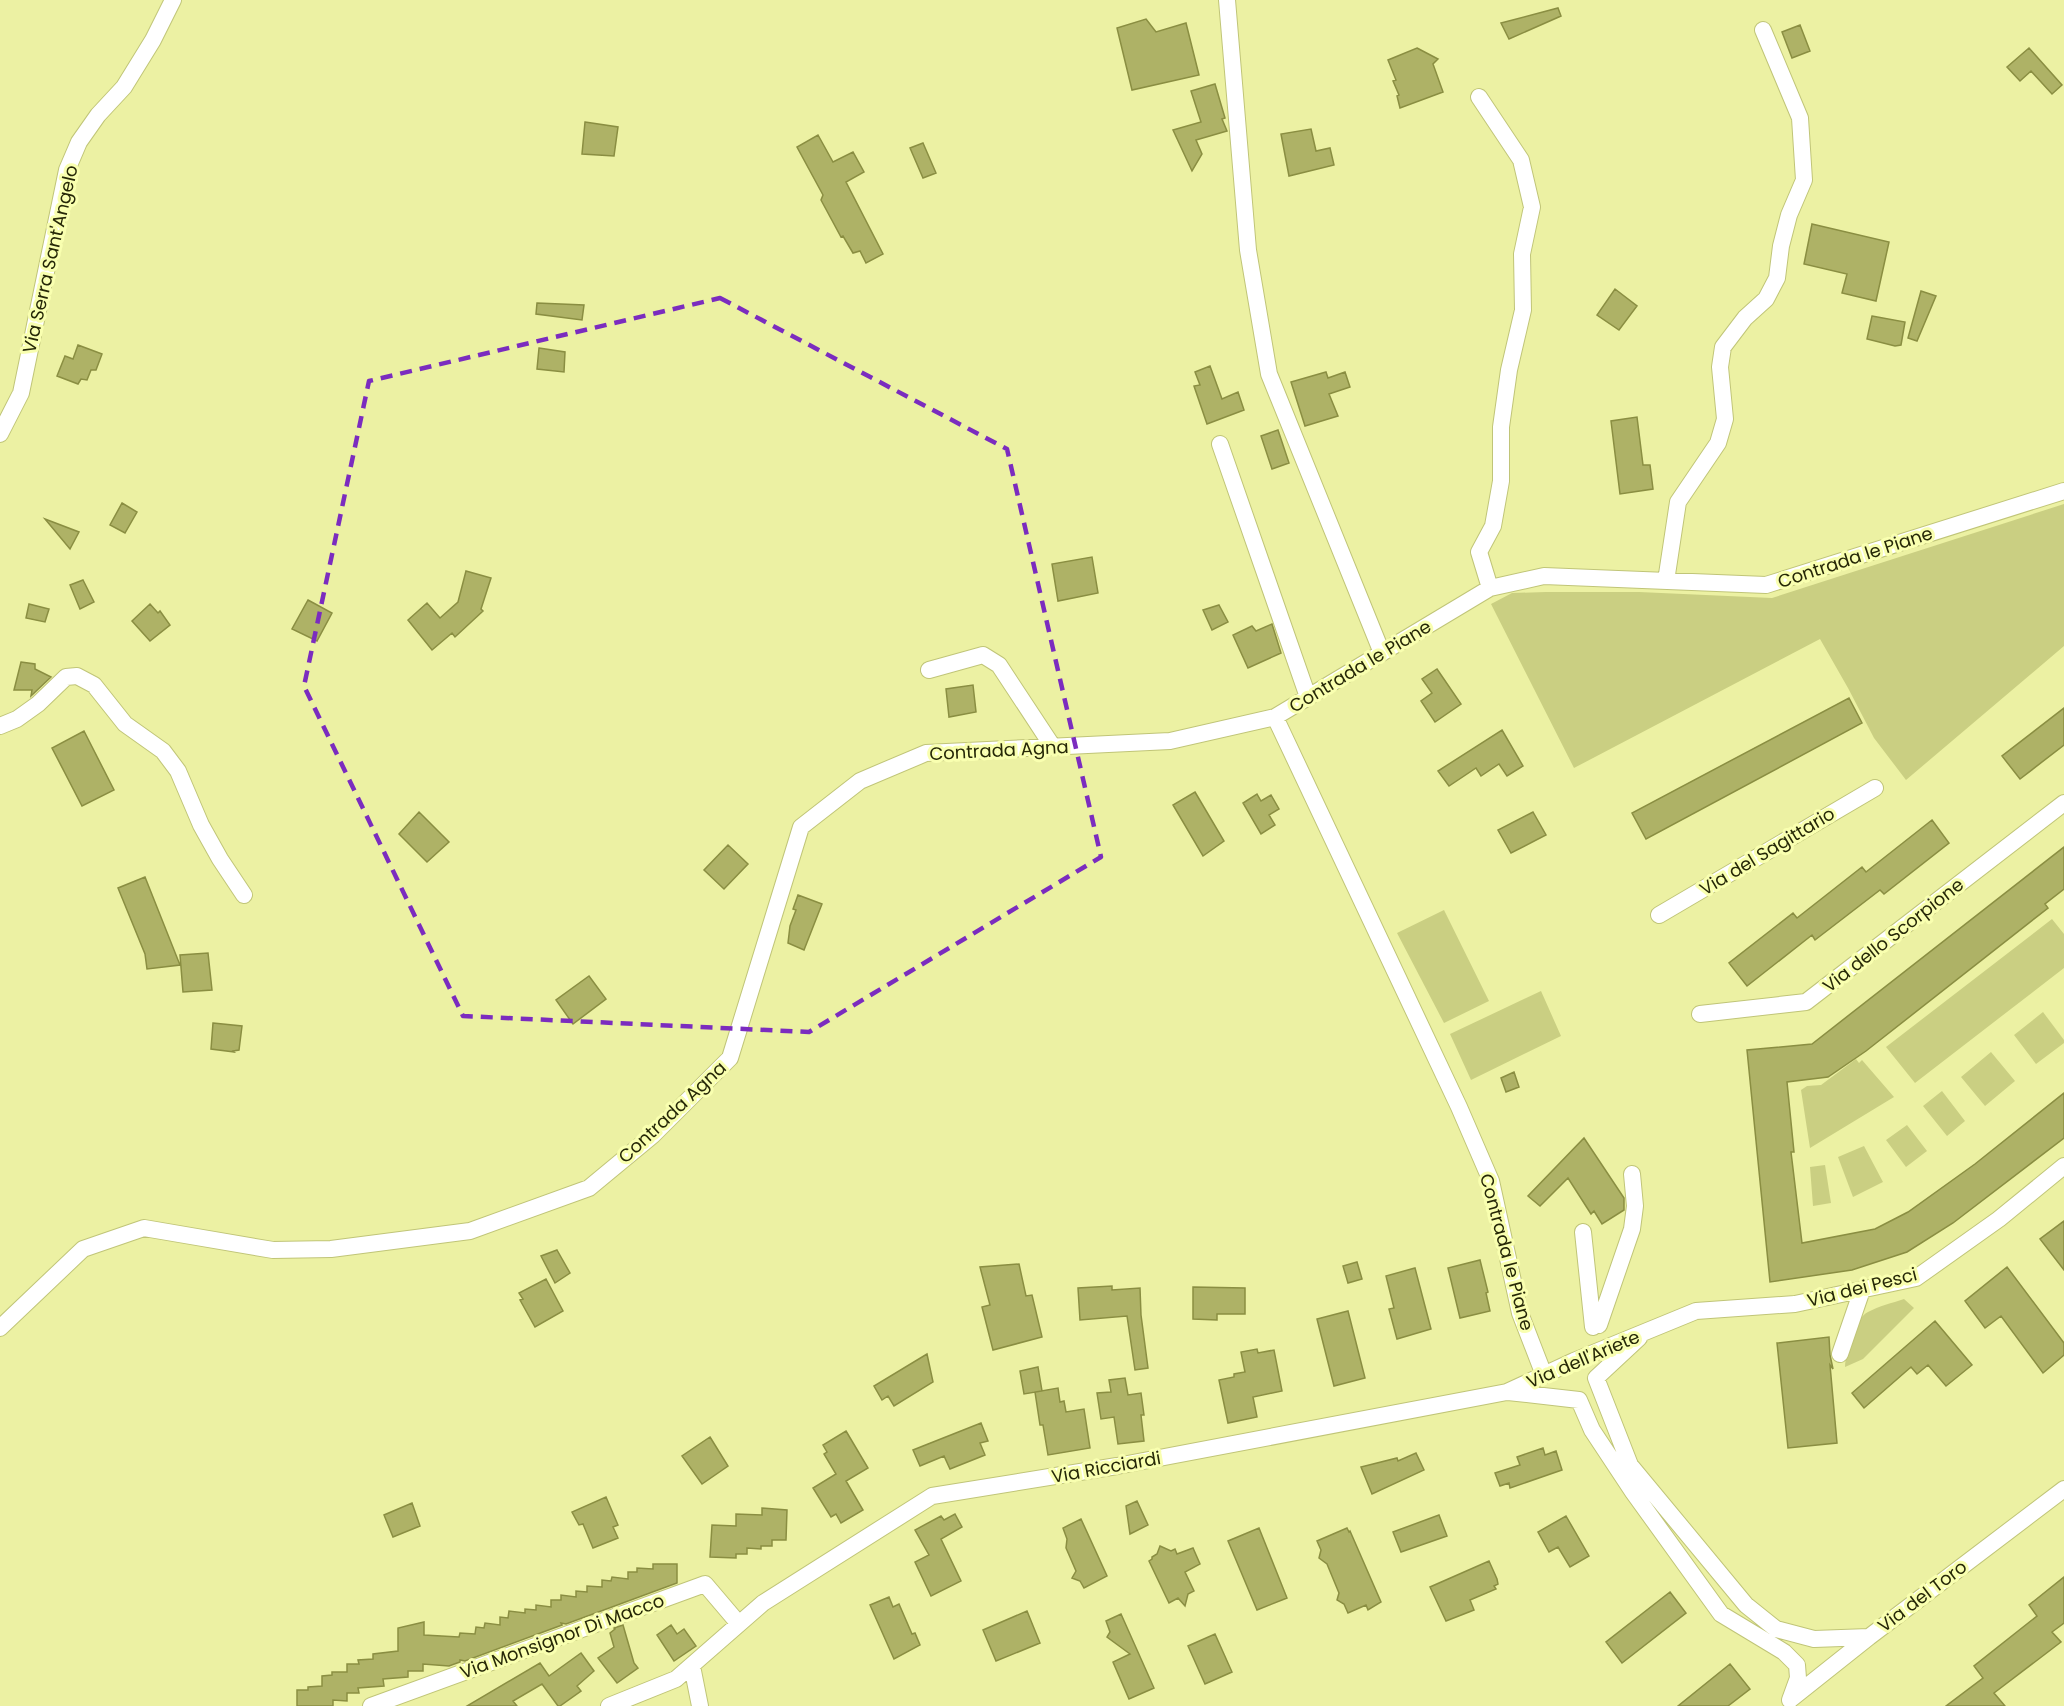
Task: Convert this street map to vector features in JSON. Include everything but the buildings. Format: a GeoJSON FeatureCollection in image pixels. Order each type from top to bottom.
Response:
{"type":"FeatureCollection","features":[{"type":"Feature","properties":{"kind":"street","name":"Via Serra Sant'Angelo"},"geometry":{"type":"LineString","coordinates":[[0,434],[21,393],[68,170],[79,142],[98,115],[124,87],[153,40],[173,0]]}},
{"type":"Feature","properties":{"kind":"street"},"geometry":{"type":"LineString","coordinates":[[1227,0],[1248,250],[1269,374],[1382,653]]}},
{"type":"Feature","properties":{"kind":"street"},"geometry":{"type":"LineString","coordinates":[[1666,581],[1678,502],[1718,443],[1725,419],[1720,367],[1723,347],[1745,318],[1766,299],[1777,278],[1781,246],[1789,215],[1804,180],[1800,118],[1763,30]]}},
{"type":"Feature","properties":{"kind":"street"},"geometry":{"type":"LineString","coordinates":[[1479,97],[1521,160],[1532,207],[1522,254],[1523,310],[1509,370],[1501,427],[1501,481],[1492,526],[1479,552],[1490,588]]}},
{"type":"Feature","properties":{"kind":"street"},"geometry":{"type":"LineString","coordinates":[[1221,444],[1308,697]]}},
{"type":"Feature","properties":{"kind":"street","name":"Contrada le Piane"},"geometry":{"type":"LineString","coordinates":[[1544,1375],[1520,1313],[1491,1181],[1459,1107],[1275,717],[1490,588],[1544,576],[1766,585],[2064,491]]}},
{"type":"Feature","properties":{"kind":"street"},"geometry":{"type":"LineString","coordinates":[[929,670],[983,655],[999,665],[1053,747]]}},
{"type":"Feature","properties":{"kind":"street"},"geometry":{"type":"LineString","coordinates":[[0,726],[17,719],[31,709],[66,677],[77,676],[94,685],[125,724],[163,752],[178,771],[201,825],[244,895]]}},
{"type":"Feature","properties":{"kind":"street","name":"Contrada Agna"},"geometry":{"type":"LineString","coordinates":[[0,1328],[83,1249],[144,1228],[273,1250],[332,1249],[470,1231],[589,1188],[652,1135],[730,1058],[801,827],[860,781],[926,753],[1170,741],[1275,717]]}},
{"type":"Feature","properties":{"kind":"street","name":"Via del Sagittario"},"geometry":{"type":"LineString","coordinates":[[1659,915],[1875,788]]}},
{"type":"Feature","properties":{"kind":"street","name":"Via dello Scorpione"},"geometry":{"type":"LineString","coordinates":[[1700,1014],[1806,1002],[2064,803]]}},
{"type":"Feature","properties":{"kind":"street","name":"Via dei Pesci"},"geometry":{"type":"LineString","coordinates":[[1646,1331],[1696,1311],[1795,1304],[1916,1278],[1999,1219],[2064,1166]]}},
{"type":"Feature","properties":{"kind":"street"},"geometry":{"type":"LineString","coordinates":[[1582,1232],[1596,1326],[1632,1229],[1635,1206],[1632,1174]]}},
{"type":"Feature","properties":{"kind":"street"},"geometry":{"type":"LineString","coordinates":[[1840,1354],[1862,1290]]}},
{"type":"Feature","properties":{"kind":"street","name":"Via dell'Ariete"},"geometry":{"type":"LineString","coordinates":[[1507,1392],[1646,1331]]}},
{"type":"Feature","properties":{"kind":"street","name":"Via dell'Ariete"},"geometry":{"type":"LineString","coordinates":[[1646,1331],[1596,1378],[1630,1465],[1746,1605],[1776,1629],[1814,1639],[1869,1637]]}},
{"type":"Feature","properties":{"kind":"street"},"geometry":{"type":"LineString","coordinates":[[1574,1361],[1588,1365],[1596,1378],[1592,1392],[1579,1400],[1564,1395],[1558,1385],[1561,1368],[1574,1361]]}},
{"type":"Feature","properties":{"kind":"street","name":"Via dell'Ariete"},"geometry":{"type":"LineString","coordinates":[[1507,1392],[1579,1400],[1592,1430],[1633,1492],[1721,1614],[1784,1652],[1797,1665],[1798,1678],[1786,1703]]}},
{"type":"Feature","properties":{"kind":"street","name":"Via Ricciardi"},"geometry":{"type":"LineString","coordinates":[[609,1706],[676,1679],[763,1603],[932,1496],[1117,1466],[1507,1392]]}},
{"type":"Feature","properties":{"kind":"street","name":"Via del Toro"},"geometry":{"type":"LineString","coordinates":[[1786,1703],[2064,1489]]}},
{"type":"Feature","properties":{"kind":"street","name":"Via Monsignor Di Macco"},"geometry":{"type":"LineString","coordinates":[[371,1706],[705,1584],[739,1624]]}},
{"type":"Feature","properties":{"kind":"street"},"geometry":{"type":"LineString","coordinates":[[692,1666],[700,1706]]}},
{"type":"Feature","properties":{"kind":"highlighted area"},"geometry":{"type":"Polygon","coordinates":[[[720,298],[1007,449],[1101,857],[809,1032],[463,1016],[304,686],[369,381],[720,298]]]}},
{"type":"Feature","properties":{"kind":"green space"},"geometry":{"type":"Polygon","coordinates":[[[2064,504],[2064,646],[1906,780],[1874,738],[1820,639],[1574,768],[1491,604],[1512,593],[1546,592],[1639,592],[1772,598],[2064,504]]]}},
{"type":"Feature","properties":{"kind":"green space"},"geometry":{"type":"Polygon","coordinates":[[[1444,910],[1489,1001],[1444,1023],[1397,933],[1444,910]]]}},
{"type":"Feature","properties":{"kind":"green space"},"geometry":{"type":"Polygon","coordinates":[[[2052,919],[2064,934],[2064,968],[1915,1083],[1886,1047],[2052,919]]]}},
{"type":"Feature","properties":{"kind":"green space"},"geometry":{"type":"Polygon","coordinates":[[[1541,991],[1561,1036],[1471,1080],[1450,1034],[1541,991]]]}},
{"type":"Feature","properties":{"kind":"green space"},"geometry":{"type":"Polygon","coordinates":[[[2043,1012],[2064,1043],[2036,1064],[2014,1035],[2043,1012]]]}},
{"type":"Feature","properties":{"kind":"green space"},"geometry":{"type":"Polygon","coordinates":[[[1991,1052],[2015,1081],[1985,1106],[1961,1077],[1991,1052]]]}},
{"type":"Feature","properties":{"kind":"green space"},"geometry":{"type":"Polygon","coordinates":[[[1856,1059],[1859,1063],[1862,1060],[1894,1097],[1810,1148],[1801,1090],[1807,1086],[1821,1085],[1856,1059]]]}},
{"type":"Feature","properties":{"kind":"green space"},"geometry":{"type":"Polygon","coordinates":[[[1942,1091],[1965,1121],[1947,1136],[1923,1106],[1942,1091]]]}},
{"type":"Feature","properties":{"kind":"green space"},"geometry":{"type":"Polygon","coordinates":[[[1907,1125],[1927,1151],[1906,1167],[1886,1140],[1907,1125]]]}},
{"type":"Feature","properties":{"kind":"green space"},"geometry":{"type":"Polygon","coordinates":[[[1864,1146],[1883,1182],[1853,1197],[1838,1157],[1864,1146]]]}},
{"type":"Feature","properties":{"kind":"green space"},"geometry":{"type":"Polygon","coordinates":[[[1825,1165],[1831,1203],[1813,1206],[1810,1167],[1825,1165]]]}},
{"type":"Feature","properties":{"kind":"green space"},"geometry":{"type":"Polygon","coordinates":[[[1904,1299],[1914,1308],[1863,1359],[1845,1367],[1852,1337],[1863,1316],[1877,1308],[1904,1299]]]}}]}
